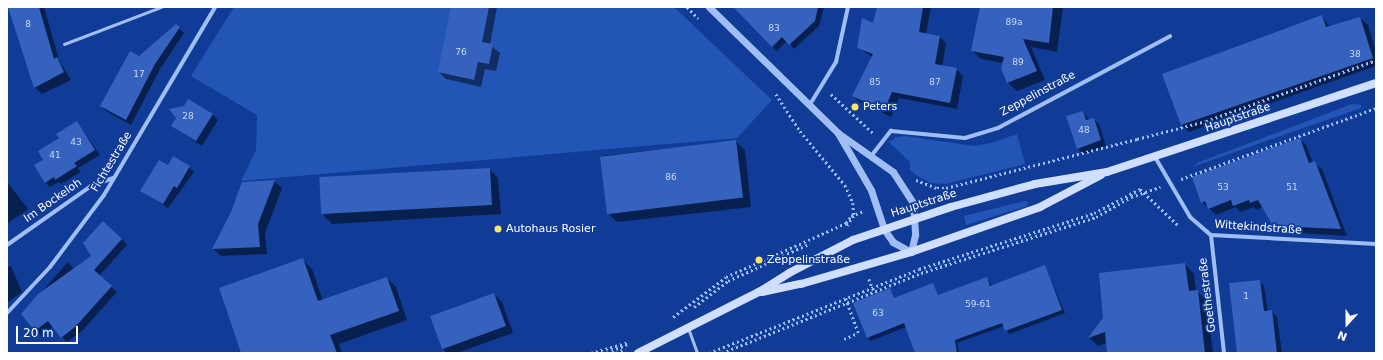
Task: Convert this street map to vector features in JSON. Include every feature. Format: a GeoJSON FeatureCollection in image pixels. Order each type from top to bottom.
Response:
{"type":"FeatureCollection","features":[{"type":"Feature","properties":{"kind":"main road","name":"Hauptstraße"},"geometry":{"type":"LineString","coordinates":[[638,353],[759,292],[828,252],[884,229],[916,218],[1035,184],[1107,172],[1376,83]]}},
{"type":"Feature","properties":{"kind":"main road","name":"Hauptstraße"},"geometry":{"type":"LineString","coordinates":[[759,292],[801,284],[911,252],[1040,207],[1107,172]]}},
{"type":"Feature","properties":{"kind":"street","name":"Fichtestraße"},"geometry":{"type":"LineString","coordinates":[[7,313],[50,267],[104,195],[215,7]]}},
{"type":"Feature","properties":{"kind":"street"},"geometry":{"type":"LineString","coordinates":[[709,7],[838,133],[872,155],[893,172],[906,189],[913,203],[916,218],[911,252],[893,242],[884,229],[871,190],[838,133]]}},
{"type":"Feature","properties":{"kind":"street"},"geometry":{"type":"LineString","coordinates":[[809,106],[836,62],[848,7]]}},
{"type":"Feature","properties":{"kind":"street","name":"Zeppelinstraße"},"geometry":{"type":"LineString","coordinates":[[872,155],[891,131],[965,138],[998,128],[1170,36]]}},
{"type":"Feature","properties":{"kind":"street","name":"Wittekindstraße"},"geometry":{"type":"LineString","coordinates":[[1155,157],[1190,216],[1211,235],[1376,244]]}},
{"type":"Feature","properties":{"kind":"street","name":"Im Bockeloh"},"geometry":{"type":"LineString","coordinates":[[7,245],[90,186],[113,178]]}},
{"type":"Feature","properties":{"kind":"street","name":"Goethestraße"},"geometry":{"type":"LineString","coordinates":[[1211,235],[1224,353]]}},
{"type":"Feature","properties":{"kind":"lane"},"geometry":{"type":"LineString","coordinates":[[64,44],[161,7]]}},
{"type":"Feature","properties":{"kind":"lane"},"geometry":{"type":"LineString","coordinates":[[688,328],[697,353]]}},
{"type":"Feature","properties":{"kind":"path"},"geometry":{"type":"LineString","coordinates":[[687,7],[702,22]]}},
{"type":"Feature","properties":{"kind":"path"},"geometry":{"type":"LineString","coordinates":[[912,176],[916,181],[937,188],[946,188],[1206,121],[1376,60]]}},
{"type":"Feature","properties":{"kind":"path"},"geometry":{"type":"LineString","coordinates":[[822,86],[882,142]]}},
{"type":"Feature","properties":{"kind":"path"},"geometry":{"type":"LineString","coordinates":[[677,320],[728,281],[847,227],[854,216],[853,203],[845,185],[800,130],[772,90]]}},
{"type":"Feature","properties":{"kind":"path"},"geometry":{"type":"LineString","coordinates":[[722,353],[847,302],[967,257],[1096,217],[1131,196],[1170,184],[1376,108]]}},
{"type":"Feature","properties":{"kind":"path"},"geometry":{"type":"LineString","coordinates":[[906,189],[916,181]]}},
{"type":"Feature","properties":{"kind":"path"},"geometry":{"type":"LineString","coordinates":[[709,353],[846,298],[953,258],[1094,213],[1140,189],[1144,193]]}},
{"type":"Feature","properties":{"kind":"path"},"geometry":{"type":"LineString","coordinates":[[668,320],[726,277],[846,223],[854,216],[876,204]]}},
{"type":"Feature","properties":{"kind":"path"},"geometry":{"type":"LineString","coordinates":[[844,338],[858,333],[846,298]]}},
{"type":"Feature","properties":{"kind":"path"},"geometry":{"type":"LineString","coordinates":[[607,353],[632,342]]}},
{"type":"Feature","properties":{"kind":"path"},"geometry":{"type":"LineString","coordinates":[[616,353],[634,344]]}},
{"type":"Feature","properties":{"kind":"shaded area"},"geometry":{"type":"Polygon","coordinates":[[[234,7],[674,7],[772,100],[737,138],[241,181],[256,150],[257,115],[191,76],[234,7]]]}},
{"type":"Feature","properties":{"kind":"shaded area"},"geometry":{"type":"Polygon","coordinates":[[[1352,104],[1361,105],[1361,108],[1192,167],[1197,163],[1352,104]]]}},
{"type":"Feature","properties":{"kind":"shaded area"},"geometry":{"type":"Polygon","coordinates":[[[1017,134],[1025,164],[945,184],[931,183],[919,177],[910,170],[910,162],[889,142],[896,137],[905,136],[974,146],[991,143],[1017,134]]]}},
{"type":"Feature","properties":{"kind":"shaded area"},"geometry":{"type":"Polygon","coordinates":[[[1025,201],[1028,202],[1027,206],[966,225],[964,216],[1025,201]]]}},
{"type":"Feature","properties":{"kind":"building"},"geometry":{"type":"Polygon","coordinates":[[[8,7],[39,7],[54,59],[57,57],[64,72],[34,88],[8,7]]]}},
{"type":"Feature","properties":{"kind":"building"},"geometry":{"type":"Polygon","coordinates":[[[451,7],[489,7],[482,42],[493,44],[489,64],[478,62],[474,80],[438,72],[451,7]]]}},
{"type":"Feature","properties":{"kind":"building"},"geometry":{"type":"Polygon","coordinates":[[[733,7],[818,7],[815,21],[789,45],[782,37],[772,47],[733,7]]]}},
{"type":"Feature","properties":{"kind":"building"},"geometry":{"type":"Polygon","coordinates":[[[877,7],[923,7],[919,32],[940,36],[935,64],[957,68],[950,103],[892,92],[884,111],[852,96],[873,54],[857,48],[862,18],[873,23],[877,7]]]}},
{"type":"Feature","properties":{"kind":"building"},"geometry":{"type":"Polygon","coordinates":[[[980,7],[1053,7],[1049,43],[1023,39],[1037,71],[1007,83],[1001,68],[1004,57],[971,51],[980,7]]]}},
{"type":"Feature","properties":{"kind":"building"},"geometry":{"type":"Polygon","coordinates":[[[1322,15],[1326,27],[1360,17],[1373,58],[1181,125],[1162,74],[1322,15]]]}},
{"type":"Feature","properties":{"kind":"building"},"geometry":{"type":"Polygon","coordinates":[[[176,24],[180,27],[155,64],[126,120],[100,106],[130,51],[139,56],[176,24]]]}},
{"type":"Feature","properties":{"kind":"building"},"geometry":{"type":"Polygon","coordinates":[[[188,99],[213,114],[196,141],[171,126],[176,118],[169,109],[184,106],[188,99]]]}},
{"type":"Feature","properties":{"kind":"building"},"geometry":{"type":"Polygon","coordinates":[[[1083,111],[1086,120],[1094,118],[1101,140],[1077,149],[1066,116],[1083,111]]]}},
{"type":"Feature","properties":{"kind":"building"},"geometry":{"type":"Polygon","coordinates":[[[77,121],[95,150],[74,163],[77,166],[55,180],[54,177],[45,183],[34,165],[43,160],[38,151],[59,138],[56,134],[77,121]]]}},
{"type":"Feature","properties":{"kind":"building"},"geometry":{"type":"Polygon","coordinates":[[[1300,138],[1309,163],[1315,161],[1341,229],[1273,226],[1258,200],[1250,203],[1249,200],[1233,206],[1231,200],[1208,209],[1205,201],[1201,203],[1192,177],[1300,138]]]}},
{"type":"Feature","properties":{"kind":"building"},"geometry":{"type":"Polygon","coordinates":[[[736,140],[743,198],[607,214],[600,157],[736,140]]]}},
{"type":"Feature","properties":{"kind":"building"},"geometry":{"type":"Polygon","coordinates":[[[173,156],[190,166],[177,188],[174,186],[163,204],[140,191],[159,160],[168,165],[173,156]]]}},
{"type":"Feature","properties":{"kind":"building"},"geometry":{"type":"Polygon","coordinates":[[[490,168],[492,205],[321,214],[319,177],[490,168]]]}},
{"type":"Feature","properties":{"kind":"building"},"geometry":{"type":"Polygon","coordinates":[[[275,180],[258,224],[260,247],[212,249],[231,212],[242,182],[275,180]]]}},
{"type":"Feature","properties":{"kind":"building"},"geometry":{"type":"Polygon","coordinates":[[[103,221],[122,239],[94,270],[112,286],[76,326],[61,338],[48,321],[35,331],[21,314],[38,294],[91,256],[83,243],[103,221]]]}},
{"type":"Feature","properties":{"kind":"building"},"geometry":{"type":"Polygon","coordinates":[[[303,258],[318,301],[387,277],[399,311],[330,335],[337,353],[241,353],[219,288],[303,258]]]}},
{"type":"Feature","properties":{"kind":"building"},"geometry":{"type":"Polygon","coordinates":[[[1185,263],[1189,291],[1198,290],[1205,353],[1107,353],[1105,332],[1088,338],[1103,318],[1099,273],[1185,263]]]}},
{"type":"Feature","properties":{"kind":"building"},"geometry":{"type":"Polygon","coordinates":[[[1045,265],[1062,310],[1005,331],[1002,323],[955,340],[957,353],[915,353],[904,323],[867,338],[853,303],[890,288],[894,298],[933,283],[938,295],[987,277],[990,286],[1045,265]]]}},
{"type":"Feature","properties":{"kind":"building"},"geometry":{"type":"Polygon","coordinates":[[[1260,280],[1264,311],[1272,310],[1277,353],[1237,353],[1229,283],[1260,280]]]}},
{"type":"Feature","properties":{"kind":"building"},"geometry":{"type":"Polygon","coordinates":[[[494,293],[506,326],[442,349],[430,316],[494,293]]]}},
{"type":"Feature","properties":{"kind":"place","name":"Peters"},"geometry":{"type":"Point","coordinates":[855,107]}},
{"type":"Feature","properties":{"kind":"place","name":"Autohaus Rosier"},"geometry":{"type":"Point","coordinates":[498,229]}},
{"type":"Feature","properties":{"kind":"place","name":"Zeppelinstraße"},"geometry":{"type":"Point","coordinates":[759,260]}}]}
